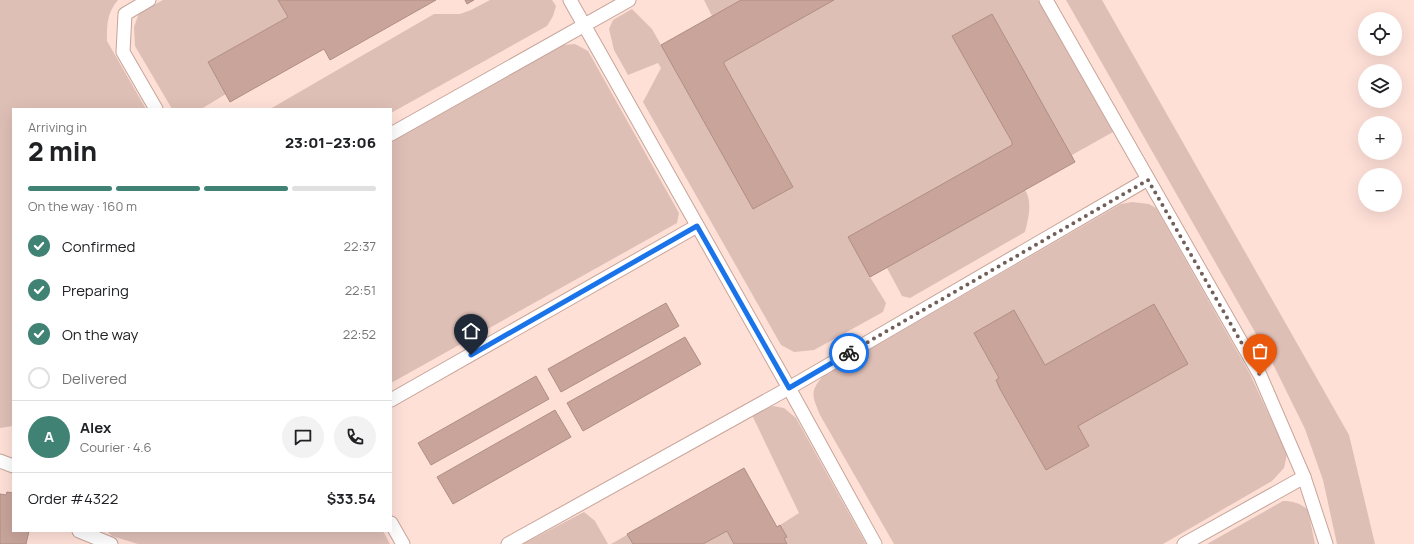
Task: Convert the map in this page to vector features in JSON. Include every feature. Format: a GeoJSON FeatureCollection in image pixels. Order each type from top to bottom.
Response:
{"type":"FeatureCollection","features":[{"type":"Feature","properties":{"kind":"lane"},"geometry":{"type":"LineString","coordinates":[[149,0],[125,14],[123,52],[155,108]]}},
{"type":"Feature","properties":{"kind":"lane"},"geometry":{"type":"LineString","coordinates":[[570,0],[789,388],[875,544]]}},
{"type":"Feature","properties":{"kind":"lane"},"geometry":{"type":"LineString","coordinates":[[392,133],[629,0]]}},
{"type":"Feature","properties":{"kind":"lane"},"geometry":{"type":"LineString","coordinates":[[1046,0],[1260,375],[1304,477],[1326,544]]}},
{"type":"Feature","properties":{"kind":"lane"},"geometry":{"type":"LineString","coordinates":[[508,544],[789,388],[1148,180]]}},
{"type":"Feature","properties":{"kind":"lane"},"geometry":{"type":"LineString","coordinates":[[392,399],[697,226]]}},
{"type":"Feature","properties":{"kind":"lane"},"geometry":{"type":"LineString","coordinates":[[0,461],[12,466]]}},
{"type":"Feature","properties":{"kind":"lane"},"geometry":{"type":"LineString","coordinates":[[1184,544],[1304,477]]}},
{"type":"Feature","properties":{"kind":"lane"},"geometry":{"type":"LineString","coordinates":[[392,525],[403,544]]}},
{"type":"Feature","properties":{"kind":"lane"},"geometry":{"type":"LineString","coordinates":[[81,532],[111,544]]}},
{"type":"Feature","properties":{"kind":"shaded area"},"geometry":{"type":"Polygon","coordinates":[[[0,0],[118,0],[114,5],[108,19],[107,41],[145,108],[12,108],[12,426],[0,428],[0,0]]]}},
{"type":"Feature","properties":{"kind":"shaded area"},"geometry":{"type":"Polygon","coordinates":[[[163,0],[278,0],[288,17],[208,62],[226,94],[203,108],[171,108],[135,46],[134,27],[139,13],[163,0]]]}},
{"type":"Feature","properties":{"kind":"shaded area"},"geometry":{"type":"Polygon","coordinates":[[[490,0],[552,0],[556,6],[553,16],[547,26],[392,112],[392,108],[272,108],[434,14],[460,14],[490,0]]]}},
{"type":"Feature","properties":{"kind":"shaded area"},"geometry":{"type":"Polygon","coordinates":[[[704,0],[1038,0],[1113,132],[1072,155],[1075,162],[1025,190],[1029,200],[1029,205],[1025,232],[910,298],[902,296],[887,268],[870,277],[886,303],[883,312],[814,350],[794,352],[781,345],[643,102],[661,68],[658,63],[628,75],[614,50],[609,29],[613,20],[632,9],[652,29],[661,45],[712,16],[704,0]]]}},
{"type":"Feature","properties":{"kind":"shaded area"},"geometry":{"type":"Polygon","coordinates":[[[1066,0],[1102,0],[1349,435],[1375,544],[1337,544],[1323,480],[1305,429],[1272,362],[1066,0]]]}},
{"type":"Feature","properties":{"kind":"shaded area"},"geometry":{"type":"Polygon","coordinates":[[[575,44],[588,51],[679,213],[677,223],[392,382],[392,140],[563,45],[575,44]]]}},
{"type":"Feature","properties":{"kind":"shaded area"},"geometry":{"type":"Polygon","coordinates":[[[1132,202],[1149,204],[1156,208],[1250,374],[1287,454],[1284,468],[1272,481],[1163,544],[894,544],[820,415],[814,399],[814,391],[818,382],[822,377],[1121,204],[1132,202]]]}},
{"type":"Feature","properties":{"kind":"shaded area"},"geometry":{"type":"Polygon","coordinates":[[[773,406],[784,408],[796,418],[866,544],[611,544],[744,468],[777,527],[799,513],[751,413],[773,406]]]}},
{"type":"Feature","properties":{"kind":"shaded area"},"geometry":{"type":"Polygon","coordinates":[[[1283,501],[1296,503],[1308,510],[1315,544],[1207,544],[1283,501]]]}},
{"type":"Feature","properties":{"kind":"shaded area"},"geometry":{"type":"Polygon","coordinates":[[[584,512],[595,521],[608,544],[523,544],[584,512]]]}},
{"type":"Feature","properties":{"kind":"shaded area"},"geometry":{"type":"Polygon","coordinates":[[[108,532],[384,532],[390,544],[138,544],[112,536],[108,532]]]}},
{"type":"Feature","properties":{"kind":"building"},"geometry":{"type":"Polygon","coordinates":[[[278,0],[436,0],[330,60],[324,49],[230,102],[208,62],[288,17],[278,0]]]}},
{"type":"Feature","properties":{"kind":"building"},"geometry":{"type":"Polygon","coordinates":[[[465,0],[474,0],[467,4],[465,0]]]}},
{"type":"Feature","properties":{"kind":"building"},"geometry":{"type":"Polygon","coordinates":[[[741,0],[834,0],[724,62],[793,187],[753,209],[661,45],[741,0]]]}},
{"type":"Feature","properties":{"kind":"building"},"geometry":{"type":"Polygon","coordinates":[[[992,14],[1075,162],[870,277],[848,237],[1012,145],[1012,142],[952,36],[992,14]]]}},
{"type":"Feature","properties":{"kind":"building"},"geometry":{"type":"Polygon","coordinates":[[[666,303],[679,326],[561,392],[548,369],[666,303]]]}},
{"type":"Feature","properties":{"kind":"building"},"geometry":{"type":"Polygon","coordinates":[[[1154,304],[1188,364],[1078,426],[1089,446],[1046,470],[1000,389],[996,380],[999,378],[974,333],[1014,310],[1045,365],[1154,304]]]}},
{"type":"Feature","properties":{"kind":"building"},"geometry":{"type":"Polygon","coordinates":[[[685,337],[701,364],[583,431],[567,403],[685,337]]]}},
{"type":"Feature","properties":{"kind":"building"},"geometry":{"type":"Polygon","coordinates":[[[536,376],[549,399],[431,465],[418,443],[536,376]]]}},
{"type":"Feature","properties":{"kind":"building"},"geometry":{"type":"Polygon","coordinates":[[[555,410],[571,437],[453,504],[437,477],[555,410]]]}},
{"type":"Feature","properties":{"kind":"building"},"geometry":{"type":"Polygon","coordinates":[[[744,468],[777,527],[780,525],[787,537],[784,538],[787,544],[734,544],[727,531],[703,544],[633,544],[627,534],[744,468]]]}},
{"type":"Feature","properties":{"kind":"building"},"geometry":{"type":"Polygon","coordinates":[[[7,492],[12,493],[12,532],[29,532],[26,544],[0,544],[0,494],[6,495],[7,492]]]}},
{"type":"Feature","properties":{"kind":"way so far"},"geometry":{"type":"LineString","coordinates":[[849,353],[1148,180],[1260,375]]}},
{"type":"Feature","properties":{"kind":"route"},"geometry":{"type":"LineString","coordinates":[[471,355],[697,226],[789,388],[849,353]]}}]}
